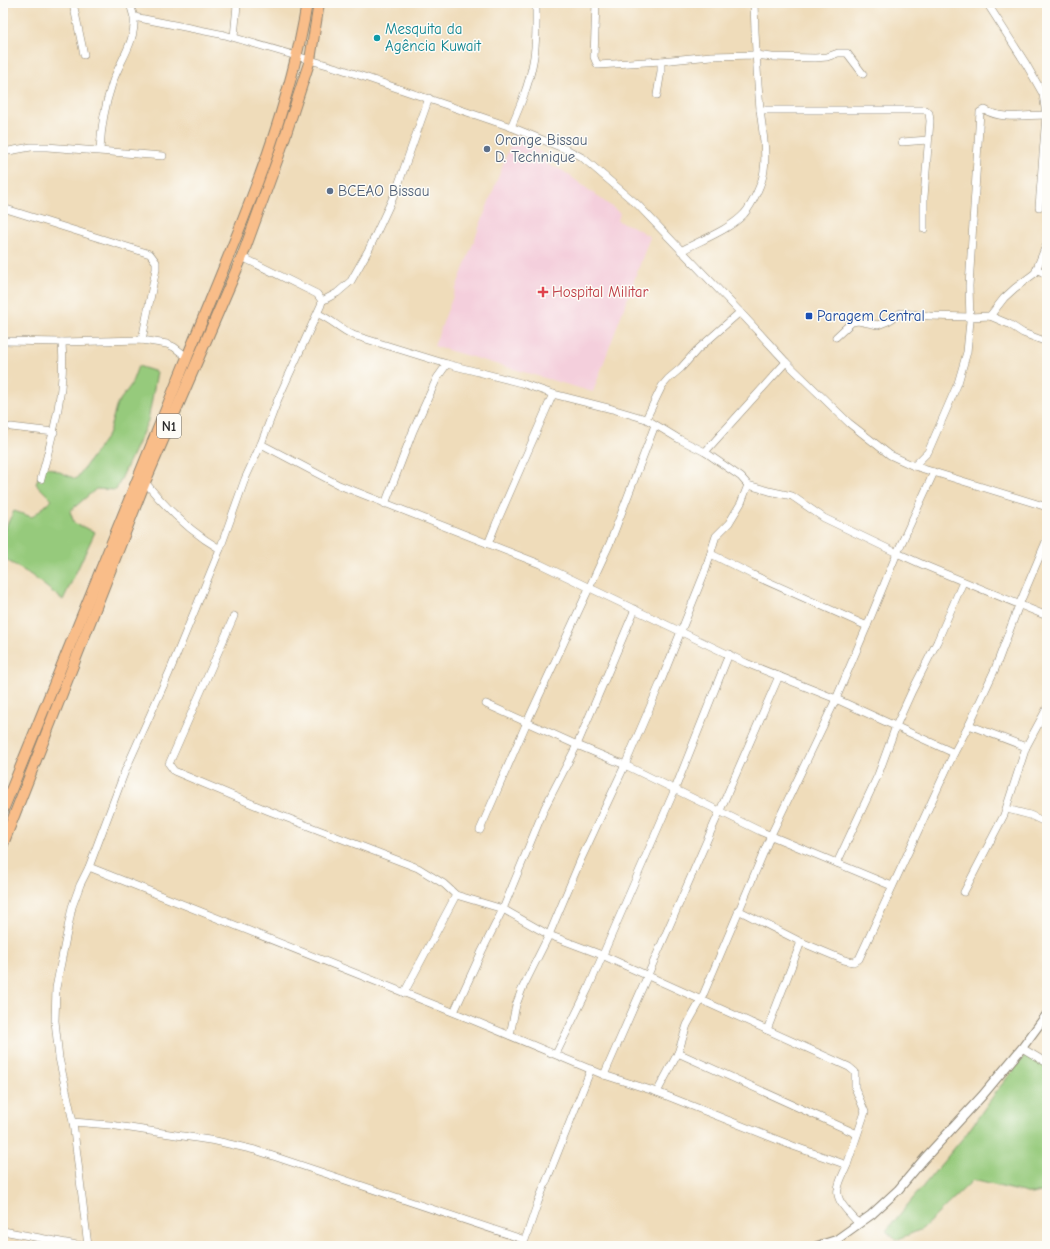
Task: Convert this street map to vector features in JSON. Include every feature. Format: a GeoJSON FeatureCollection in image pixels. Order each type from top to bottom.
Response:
{"type":"FeatureCollection","features":[{"type":"Feature","properties":{"kind":"main road","name":"N1"},"geometry":{"type":"LineString","coordinates":[[3,810],[268,155],[292,78],[307,3]]}},
{"type":"Feature","properties":{"kind":"main road","name":"N1"},"geometry":{"type":"LineString","coordinates":[[3,844],[145,482],[242,256],[278,158],[310,60],[319,3]]}},
{"type":"Feature","properties":{"kind":"street"},"geometry":{"type":"LineString","coordinates":[[73,3],[84,55]]}},
{"type":"Feature","properties":{"kind":"street"},"geometry":{"type":"LineString","coordinates":[[100,150],[101,132],[108,98],[112,84],[134,30],[134,17],[130,3]]}},
{"type":"Feature","properties":{"kind":"street"},"geometry":{"type":"LineString","coordinates":[[225,3],[235,3],[237,5],[234,37]]}},
{"type":"Feature","properties":{"kind":"street"},"geometry":{"type":"LineString","coordinates":[[511,127],[529,80],[533,60],[536,3]]}},
{"type":"Feature","properties":{"kind":"street"},"geometry":{"type":"LineString","coordinates":[[596,3],[594,57],[598,65],[711,56],[756,55],[815,58],[827,57],[838,53],[847,53],[864,74]]}},
{"type":"Feature","properties":{"kind":"street"},"geometry":{"type":"LineString","coordinates":[[682,251],[740,218],[749,208],[764,171],[765,145],[760,110],[754,3]]}},
{"type":"Feature","properties":{"kind":"street"},"geometry":{"type":"LineString","coordinates":[[987,3],[1043,94],[1046,115],[1039,207]]}},
{"type":"Feature","properties":{"kind":"street"},"geometry":{"type":"LineString","coordinates":[[134,17],[234,37],[341,69],[511,127],[560,146],[583,158],[638,205],[786,362],[849,423],[890,455],[914,466],[1047,506]]}},
{"type":"Feature","properties":{"kind":"street"},"geometry":{"type":"LineString","coordinates":[[657,95],[661,61]]}},
{"type":"Feature","properties":{"kind":"street"},"geometry":{"type":"LineString","coordinates":[[88,1246],[73,1122],[56,1039],[55,1004],[58,978],[72,907],[80,885],[89,867],[125,771],[169,673],[220,549],[245,480],[261,444],[278,399],[318,314],[322,301],[336,293],[351,281],[369,249],[396,191],[429,98]]}},
{"type":"Feature","properties":{"kind":"street"},"geometry":{"type":"LineString","coordinates":[[760,110],[926,110],[930,121],[924,197],[924,229]]}},
{"type":"Feature","properties":{"kind":"street"},"geometry":{"type":"LineString","coordinates":[[914,466],[928,452],[958,383],[967,352],[970,317],[970,263],[980,112],[985,110],[996,115],[1005,116],[1046,115]]}},
{"type":"Feature","properties":{"kind":"street"},"geometry":{"type":"LineString","coordinates":[[902,142],[928,140]]}},
{"type":"Feature","properties":{"kind":"street"},"geometry":{"type":"LineString","coordinates":[[3,152],[31,147],[100,150],[163,156]]}},
{"type":"Feature","properties":{"kind":"street"},"geometry":{"type":"LineString","coordinates":[[3,208],[150,254],[156,262],[156,269],[142,340]]}},
{"type":"Feature","properties":{"kind":"street"},"geometry":{"type":"LineString","coordinates":[[990,316],[1004,298],[1035,273],[1045,248]]}},
{"type":"Feature","properties":{"kind":"street"},"geometry":{"type":"LineString","coordinates":[[242,256],[311,290],[317,294],[322,301]]}},
{"type":"Feature","properties":{"kind":"street"},"geometry":{"type":"LineString","coordinates":[[1037,269],[1047,274]]}},
{"type":"Feature","properties":{"kind":"street"},"geometry":{"type":"LineString","coordinates":[[646,419],[662,386],[668,379],[681,368],[697,350],[740,312]]}},
{"type":"Feature","properties":{"kind":"street"},"geometry":{"type":"LineString","coordinates":[[836,337],[852,322],[858,321],[878,325],[901,313],[930,316],[990,316],[1009,324],[1023,333],[1047,342]]}},
{"type":"Feature","properties":{"kind":"street"},"geometry":{"type":"LineString","coordinates":[[318,314],[329,319],[352,335],[447,364],[521,383],[553,394],[646,419],[679,440],[705,452],[741,477],[748,485],[792,496],[824,518],[896,553],[1047,616]]}},
{"type":"Feature","properties":{"kind":"street"},"geometry":{"type":"LineString","coordinates":[[3,341],[62,342],[142,340],[167,344],[174,347],[187,357]]}},
{"type":"Feature","properties":{"kind":"street"},"geometry":{"type":"LineString","coordinates":[[42,479],[60,405],[64,358],[62,342]]}},
{"type":"Feature","properties":{"kind":"street"},"geometry":{"type":"LineString","coordinates":[[705,452],[786,362]]}},
{"type":"Feature","properties":{"kind":"street"},"geometry":{"type":"LineString","coordinates":[[385,504],[413,431],[437,378],[447,364]]}},
{"type":"Feature","properties":{"kind":"street"},"geometry":{"type":"LineString","coordinates":[[488,544],[553,394]]}},
{"type":"Feature","properties":{"kind":"street"},"geometry":{"type":"LineString","coordinates":[[480,830],[622,512],[655,425]]}},
{"type":"Feature","properties":{"kind":"street"},"geometry":{"type":"LineString","coordinates":[[11,427],[54,432]]}},
{"type":"Feature","properties":{"kind":"street"},"geometry":{"type":"LineString","coordinates":[[261,444],[338,485],[540,564],[746,663],[836,699],[954,752]]}},
{"type":"Feature","properties":{"kind":"street"},"geometry":{"type":"LineString","coordinates":[[657,1092],[678,1053],[687,1025],[701,1000],[771,835],[836,699],[868,626],[896,553],[934,472]]}},
{"type":"Feature","properties":{"kind":"street"},"geometry":{"type":"LineString","coordinates":[[145,482],[181,521],[206,541],[220,549]]}},
{"type":"Feature","properties":{"kind":"street"},"geometry":{"type":"LineString","coordinates":[[510,1035],[516,1006],[522,990],[550,935],[581,858],[625,765],[682,631],[711,554],[716,536],[729,523],[741,503],[748,485]]}},
{"type":"Feature","properties":{"kind":"street"},"geometry":{"type":"LineString","coordinates":[[738,910],[801,942],[844,960],[853,962],[863,954],[892,886],[954,752],[969,725],[995,669],[1019,605],[1047,539]]}},
{"type":"Feature","properties":{"kind":"street"},"geometry":{"type":"LineString","coordinates":[[711,554],[753,575],[868,626]]}},
{"type":"Feature","properties":{"kind":"street"},"geometry":{"type":"LineString","coordinates":[[837,863],[878,775],[896,726],[937,642],[963,582]]}},
{"type":"Feature","properties":{"kind":"street"},"geometry":{"type":"LineString","coordinates":[[454,1012],[503,909],[545,807],[576,745],[635,609]]}},
{"type":"Feature","properties":{"kind":"street"},"geometry":{"type":"LineString","coordinates":[[234,616],[169,764],[174,771],[269,811],[418,868],[444,884],[456,895],[503,909],[550,935],[602,955],[853,1070],[856,1088],[865,1110],[847,1165],[838,1185],[838,1195],[841,1202],[858,1223]]}},
{"type":"Feature","properties":{"kind":"street"},"geometry":{"type":"LineString","coordinates":[[556,1054],[588,989],[675,789],[729,654]]}},
{"type":"Feature","properties":{"kind":"street"},"geometry":{"type":"LineString","coordinates":[[604,1076],[779,676]]}},
{"type":"Feature","properties":{"kind":"street"},"geometry":{"type":"LineString","coordinates":[[486,704],[576,745],[625,765],[771,835],[892,886]]}},
{"type":"Feature","properties":{"kind":"street"},"geometry":{"type":"LineString","coordinates":[[964,892],[1006,809],[1026,747],[1047,708]]}},
{"type":"Feature","properties":{"kind":"street"},"geometry":{"type":"LineString","coordinates":[[969,725],[1026,747]]}},
{"type":"Feature","properties":{"kind":"street"},"geometry":{"type":"LineString","coordinates":[[1006,809],[1030,815],[1047,822]]}},
{"type":"Feature","properties":{"kind":"street"},"geometry":{"type":"LineString","coordinates":[[89,867],[454,1012],[556,1054],[604,1076],[657,1092],[793,1146],[847,1165]]}},
{"type":"Feature","properties":{"kind":"street"},"geometry":{"type":"LineString","coordinates":[[404,993],[456,895]]}},
{"type":"Feature","properties":{"kind":"street"},"geometry":{"type":"LineString","coordinates":[[767,1030],[801,942]]}},
{"type":"Feature","properties":{"kind":"street"},"geometry":{"type":"LineString","coordinates":[[817,1246],[836,1240],[870,1215],[898,1190],[924,1158],[982,1096],[1022,1048],[1047,1014]]}},
{"type":"Feature","properties":{"kind":"street"},"geometry":{"type":"LineString","coordinates":[[1022,1048],[1047,1063]]}},
{"type":"Feature","properties":{"kind":"street"},"geometry":{"type":"LineString","coordinates":[[678,1053],[857,1134]]}},
{"type":"Feature","properties":{"kind":"street"},"geometry":{"type":"LineString","coordinates":[[73,1122],[110,1125],[216,1141],[255,1150],[524,1243],[538,1202],[591,1069]]}},
{"type":"Feature","properties":{"kind":"street"},"geometry":{"type":"LineString","coordinates":[[3,1231],[82,1246]]}},
{"type":"Feature","properties":{"kind":"shaded area","name":"Hospital Militar"},"geometry":{"type":"Polygon","coordinates":[[[515,133],[542,153],[548,165],[562,170],[620,213],[618,221],[636,228],[650,237],[593,392],[434,346],[515,133]]]}},
{"type":"Feature","properties":{"kind":"green space"},"geometry":{"type":"Polygon","coordinates":[[[138,366],[157,372],[148,421],[116,490],[96,489],[70,511],[74,523],[95,532],[63,600],[31,575],[3,558],[3,532],[14,511],[32,517],[52,500],[36,484],[43,465],[76,479],[108,435],[117,404],[131,385],[138,366]]]}},
{"type":"Feature","properties":{"kind":"green space"},"geometry":{"type":"Polygon","coordinates":[[[1026,1054],[1047,1066],[1047,1191],[1031,1194],[973,1180],[922,1229],[896,1240],[886,1231],[967,1133],[999,1088],[1026,1054]]]}},
{"type":"Feature","properties":{"kind":"place","name":"Mesquita da Agência Kuwait"},"geometry":{"type":"Point","coordinates":[377,38]}},
{"type":"Feature","properties":{"kind":"place","name":"Orange Bissau D. Technique"},"geometry":{"type":"Point","coordinates":[487,149]}},
{"type":"Feature","properties":{"kind":"place","name":"BCEAO Bissau"},"geometry":{"type":"Point","coordinates":[330,191]}},
{"type":"Feature","properties":{"kind":"place","name":"Hospital Militar"},"geometry":{"type":"Point","coordinates":[543,292]}},
{"type":"Feature","properties":{"kind":"place","name":"Paragem Central"},"geometry":{"type":"Point","coordinates":[809,316]}}]}
